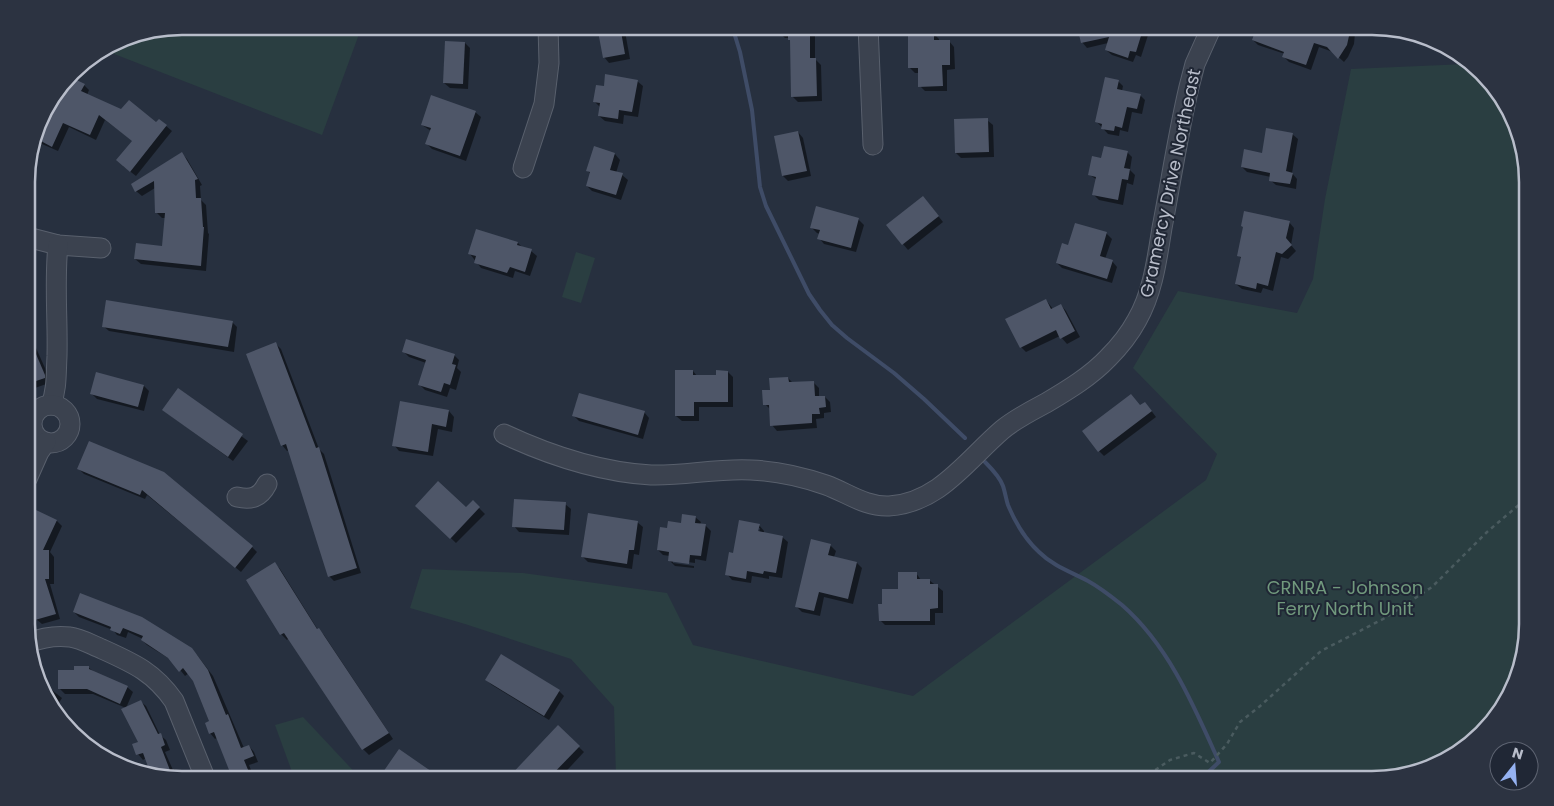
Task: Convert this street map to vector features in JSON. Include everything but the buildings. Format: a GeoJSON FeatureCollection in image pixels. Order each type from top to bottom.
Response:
{"type":"FeatureCollection","features":[{"type":"Feature","properties":{"kind":"street"},"geometry":{"type":"LineString","coordinates":[[523,168],[544,104],[549,63],[548,35]]}},
{"type":"Feature","properties":{"kind":"street"},"geometry":{"type":"LineString","coordinates":[[868,35],[873,145]]}},
{"type":"Feature","properties":{"kind":"street","name":"Gramercy Drive Northeast"},"geometry":{"type":"LineString","coordinates":[[504,434],[558,455],[618,471],[652,475],[750,470],[771,472],[826,486],[872,505],[889,506],[911,501],[932,493],[947,482],[1015,420],[1064,392],[1094,371],[1119,345],[1138,319],[1152,282],[1189,87],[1198,58],[1208,35]]}},
{"type":"Feature","properties":{"kind":"street"},"geometry":{"type":"LineString","coordinates":[[35,239],[58,245],[101,248]]}},
{"type":"Feature","properties":{"kind":"street"},"geometry":{"type":"LineString","coordinates":[[51,405],[56,393],[58,321],[56,262],[58,245]]}},
{"type":"Feature","properties":{"kind":"street"},"geometry":{"type":"LineString","coordinates":[[35,417],[41,408],[51,405],[65,411],[70,421],[70,427],[64,438],[59,441],[46,442],[36,435],[35,431]]}},
{"type":"Feature","properties":{"kind":"street"},"geometry":{"type":"LineString","coordinates":[[35,461],[46,442]]}},
{"type":"Feature","properties":{"kind":"street"},"geometry":{"type":"LineString","coordinates":[[237,497],[254,498],[261,494],[267,484]]}},
{"type":"Feature","properties":{"kind":"street"},"geometry":{"type":"LineString","coordinates":[[36,640],[41,638],[71,637],[137,664],[152,675],[166,689],[174,701],[202,771]]}},
{"type":"Feature","properties":{"kind":"path"},"geometry":{"type":"LineString","coordinates":[[1155,771],[1170,760],[1194,753],[1210,763],[1227,744],[1240,722],[1321,651],[1385,618],[1432,587],[1487,532],[1519,505]]}},
{"type":"Feature","properties":{"kind":"green space"},"geometry":{"type":"Polygon","coordinates":[[[359,35],[322,135],[112,53],[126,46],[163,36],[359,35]]]}},
{"type":"Feature","properties":{"kind":"green space","name":"CRNRA - Johnson Ferry North Unit"},"geometry":{"type":"Polygon","coordinates":[[[1460,64],[1476,78],[1489,93],[1499,109],[1508,126],[1518,163],[1518,643],[1511,671],[1504,689],[1494,706],[1469,734],[1437,756],[1401,768],[1381,771],[616,771],[614,707],[571,659],[410,608],[422,569],[523,573],[667,593],[693,645],[913,696],[1206,480],[1217,454],[1133,368],[1178,291],[1297,313],[1313,279],[1325,199],[1351,69],[1460,64]]]}},
{"type":"Feature","properties":{"kind":"green space"},"geometry":{"type":"Polygon","coordinates":[[[576,252],[595,258],[581,303],[562,297],[576,252]]]}},
{"type":"Feature","properties":{"kind":"green space"},"geometry":{"type":"Polygon","coordinates":[[[303,717],[354,771],[292,771],[275,725],[303,717]]]}},
{"type":"Feature","properties":{"kind":"waterway"},"geometry":{"type":"LineString","coordinates":[[735,35],[752,110],[760,187],[766,206],[809,294],[832,325],[894,373],[965,438]]}},
{"type":"Feature","properties":{"kind":"waterway"},"geometry":{"type":"LineString","coordinates":[[985,462],[1000,479],[1014,518],[1034,547],[1050,561],[1092,583],[1122,605],[1139,621],[1167,658],[1190,699],[1219,762],[1209,771]]}}]}
